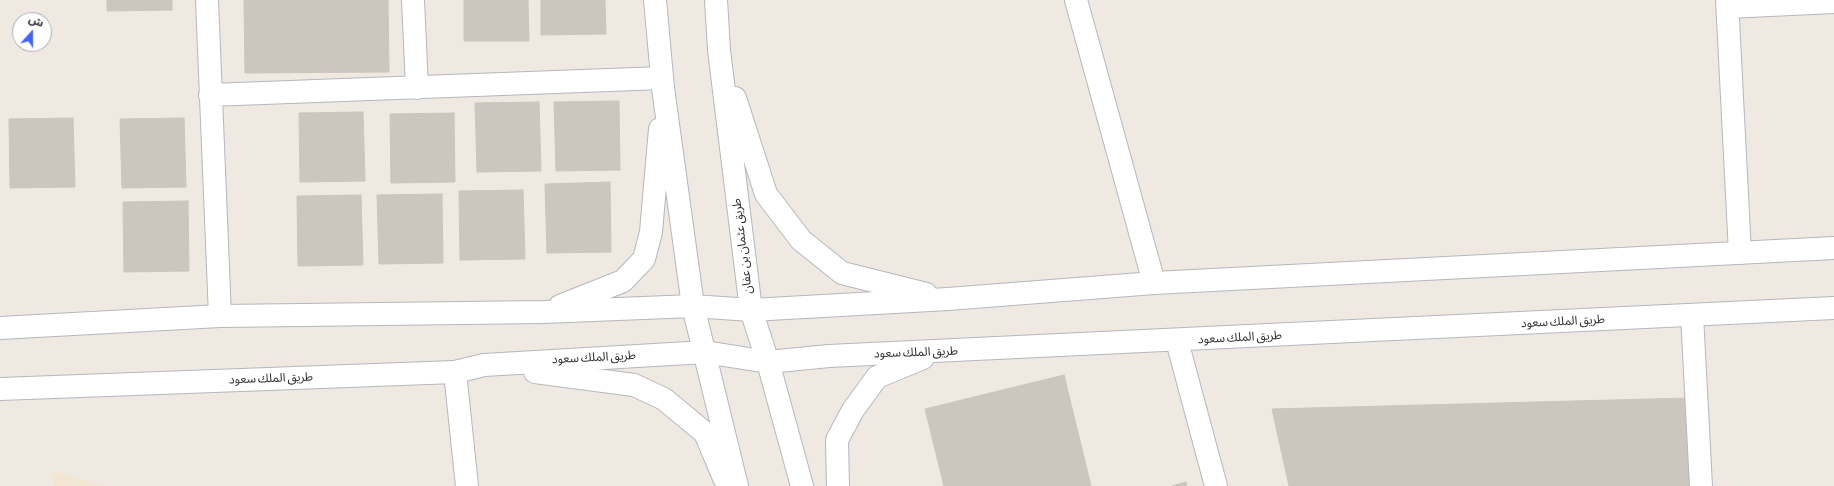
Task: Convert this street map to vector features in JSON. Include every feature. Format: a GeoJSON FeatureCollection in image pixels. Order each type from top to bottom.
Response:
{"type":"FeatureCollection","features":[{"type":"Feature","properties":{"kind":"main road"},"geometry":{"type":"LineString","coordinates":[[206,0],[220,316]]}},
{"type":"Feature","properties":{"kind":"main road"},"geometry":{"type":"LineString","coordinates":[[413,0],[417,88]]}},
{"type":"Feature","properties":{"kind":"main road"},"geometry":{"type":"LineString","coordinates":[[655,0],[662,83],[693,306],[737,486]]}},
{"type":"Feature","properties":{"kind":"main road","name":"طريق عثمان بن عفان"},"geometry":{"type":"LineString","coordinates":[[716,0],[719,50],[751,310],[768,362],[802,486]]}},
{"type":"Feature","properties":{"kind":"main road"},"geometry":{"type":"LineString","coordinates":[[1076,0],[1154,282]]}},
{"type":"Feature","properties":{"kind":"main road"},"geometry":{"type":"LineString","coordinates":[[1740,253],[1728,4],[1834,2]]}},
{"type":"Feature","properties":{"kind":"main road"},"geometry":{"type":"LineString","coordinates":[[719,50],[766,194],[801,240],[842,273],[948,299]]}},
{"type":"Feature","properties":{"kind":"main road"},"geometry":{"type":"LineString","coordinates":[[210,95],[417,88],[662,83]]}},
{"type":"Feature","properties":{"kind":"main road"},"geometry":{"type":"LineString","coordinates":[[543,312],[623,281],[644,259],[651,232],[662,83]]}},
{"type":"Feature","properties":{"kind":"main road"},"geometry":{"type":"LineString","coordinates":[[0,328],[220,316],[543,312],[693,306],[751,310],[948,299],[1154,282],[1834,248]]}},
{"type":"Feature","properties":{"kind":"main road","name":"طريق الملك سعود"},"geometry":{"type":"LineString","coordinates":[[0,389],[455,372],[484,365],[705,352],[768,362],[829,356],[989,350],[1834,308]]}},
{"type":"Feature","properties":{"kind":"main road"},"geometry":{"type":"LineString","coordinates":[[1692,315],[1701,486]]}},
{"type":"Feature","properties":{"kind":"main road"},"geometry":{"type":"LineString","coordinates":[[1177,341],[1216,486]]}},
{"type":"Feature","properties":{"kind":"main road"},"geometry":{"type":"LineString","coordinates":[[838,486],[837,440],[852,410],[877,377],[920,359],[989,350]]}},
{"type":"Feature","properties":{"kind":"main road"},"geometry":{"type":"LineString","coordinates":[[484,365],[634,385],[664,399],[705,433],[728,486]]}},
{"type":"Feature","properties":{"kind":"main road"},"geometry":{"type":"LineString","coordinates":[[455,372],[467,486]]}},
{"type":"Feature","properties":{"kind":"shaded area"},"geometry":{"type":"Polygon","coordinates":[[[52,471],[105,486],[54,486],[52,471]]]}},
{"type":"Feature","properties":{"kind":"building"},"geometry":{"type":"Polygon","coordinates":[[[107,0],[172,0],[172,10],[107,11],[107,0]]]}},
{"type":"Feature","properties":{"kind":"building"},"geometry":{"type":"Polygon","coordinates":[[[244,0],[388,0],[389,72],[245,73],[244,0]]]}},
{"type":"Feature","properties":{"kind":"building"},"geometry":{"type":"Polygon","coordinates":[[[464,0],[528,0],[529,41],[464,41],[464,0]]]}},
{"type":"Feature","properties":{"kind":"building"},"geometry":{"type":"Polygon","coordinates":[[[541,0],[605,0],[606,34],[541,35],[541,0]]]}},
{"type":"Feature","properties":{"kind":"building"},"geometry":{"type":"Polygon","coordinates":[[[619,101],[620,170],[556,171],[554,102],[619,101]]]}},
{"type":"Feature","properties":{"kind":"building"},"geometry":{"type":"Polygon","coordinates":[[[539,102],[541,171],[477,172],[475,103],[539,102]]]}},
{"type":"Feature","properties":{"kind":"building"},"geometry":{"type":"Polygon","coordinates":[[[363,112],[365,181],[300,182],[299,113],[363,112]]]}},
{"type":"Feature","properties":{"kind":"building"},"geometry":{"type":"Polygon","coordinates":[[[454,113],[455,182],[391,183],[390,114],[454,113]]]}},
{"type":"Feature","properties":{"kind":"building"},"geometry":{"type":"Polygon","coordinates":[[[73,118],[75,187],[10,188],[9,119],[73,118]]]}},
{"type":"Feature","properties":{"kind":"building"},"geometry":{"type":"Polygon","coordinates":[[[184,118],[186,187],[122,188],[120,119],[184,118]]]}},
{"type":"Feature","properties":{"kind":"building"},"geometry":{"type":"Polygon","coordinates":[[[610,182],[611,252],[547,253],[545,184],[610,182]]]}},
{"type":"Feature","properties":{"kind":"building"},"geometry":{"type":"Polygon","coordinates":[[[523,190],[525,259],[460,260],[459,191],[523,190]]]}},
{"type":"Feature","properties":{"kind":"building"},"geometry":{"type":"Polygon","coordinates":[[[442,194],[443,263],[379,264],[377,195],[442,194]]]}},
{"type":"Feature","properties":{"kind":"building"},"geometry":{"type":"Polygon","coordinates":[[[361,195],[363,265],[298,266],[297,196],[361,195]]]}},
{"type":"Feature","properties":{"kind":"building"},"geometry":{"type":"Polygon","coordinates":[[[188,201],[189,271],[124,272],[123,202],[188,201]]]}},
{"type":"Feature","properties":{"kind":"building"},"geometry":{"type":"Polygon","coordinates":[[[1064,375],[1091,486],[944,486],[925,409],[1064,375]]]}},
{"type":"Feature","properties":{"kind":"building"},"geometry":{"type":"Polygon","coordinates":[[[1687,398],[1690,486],[1289,486],[1272,409],[1687,398]]]}},
{"type":"Feature","properties":{"kind":"building"},"geometry":{"type":"Polygon","coordinates":[[[1186,482],[1187,486],[1172,486],[1186,482]]]}}]}
